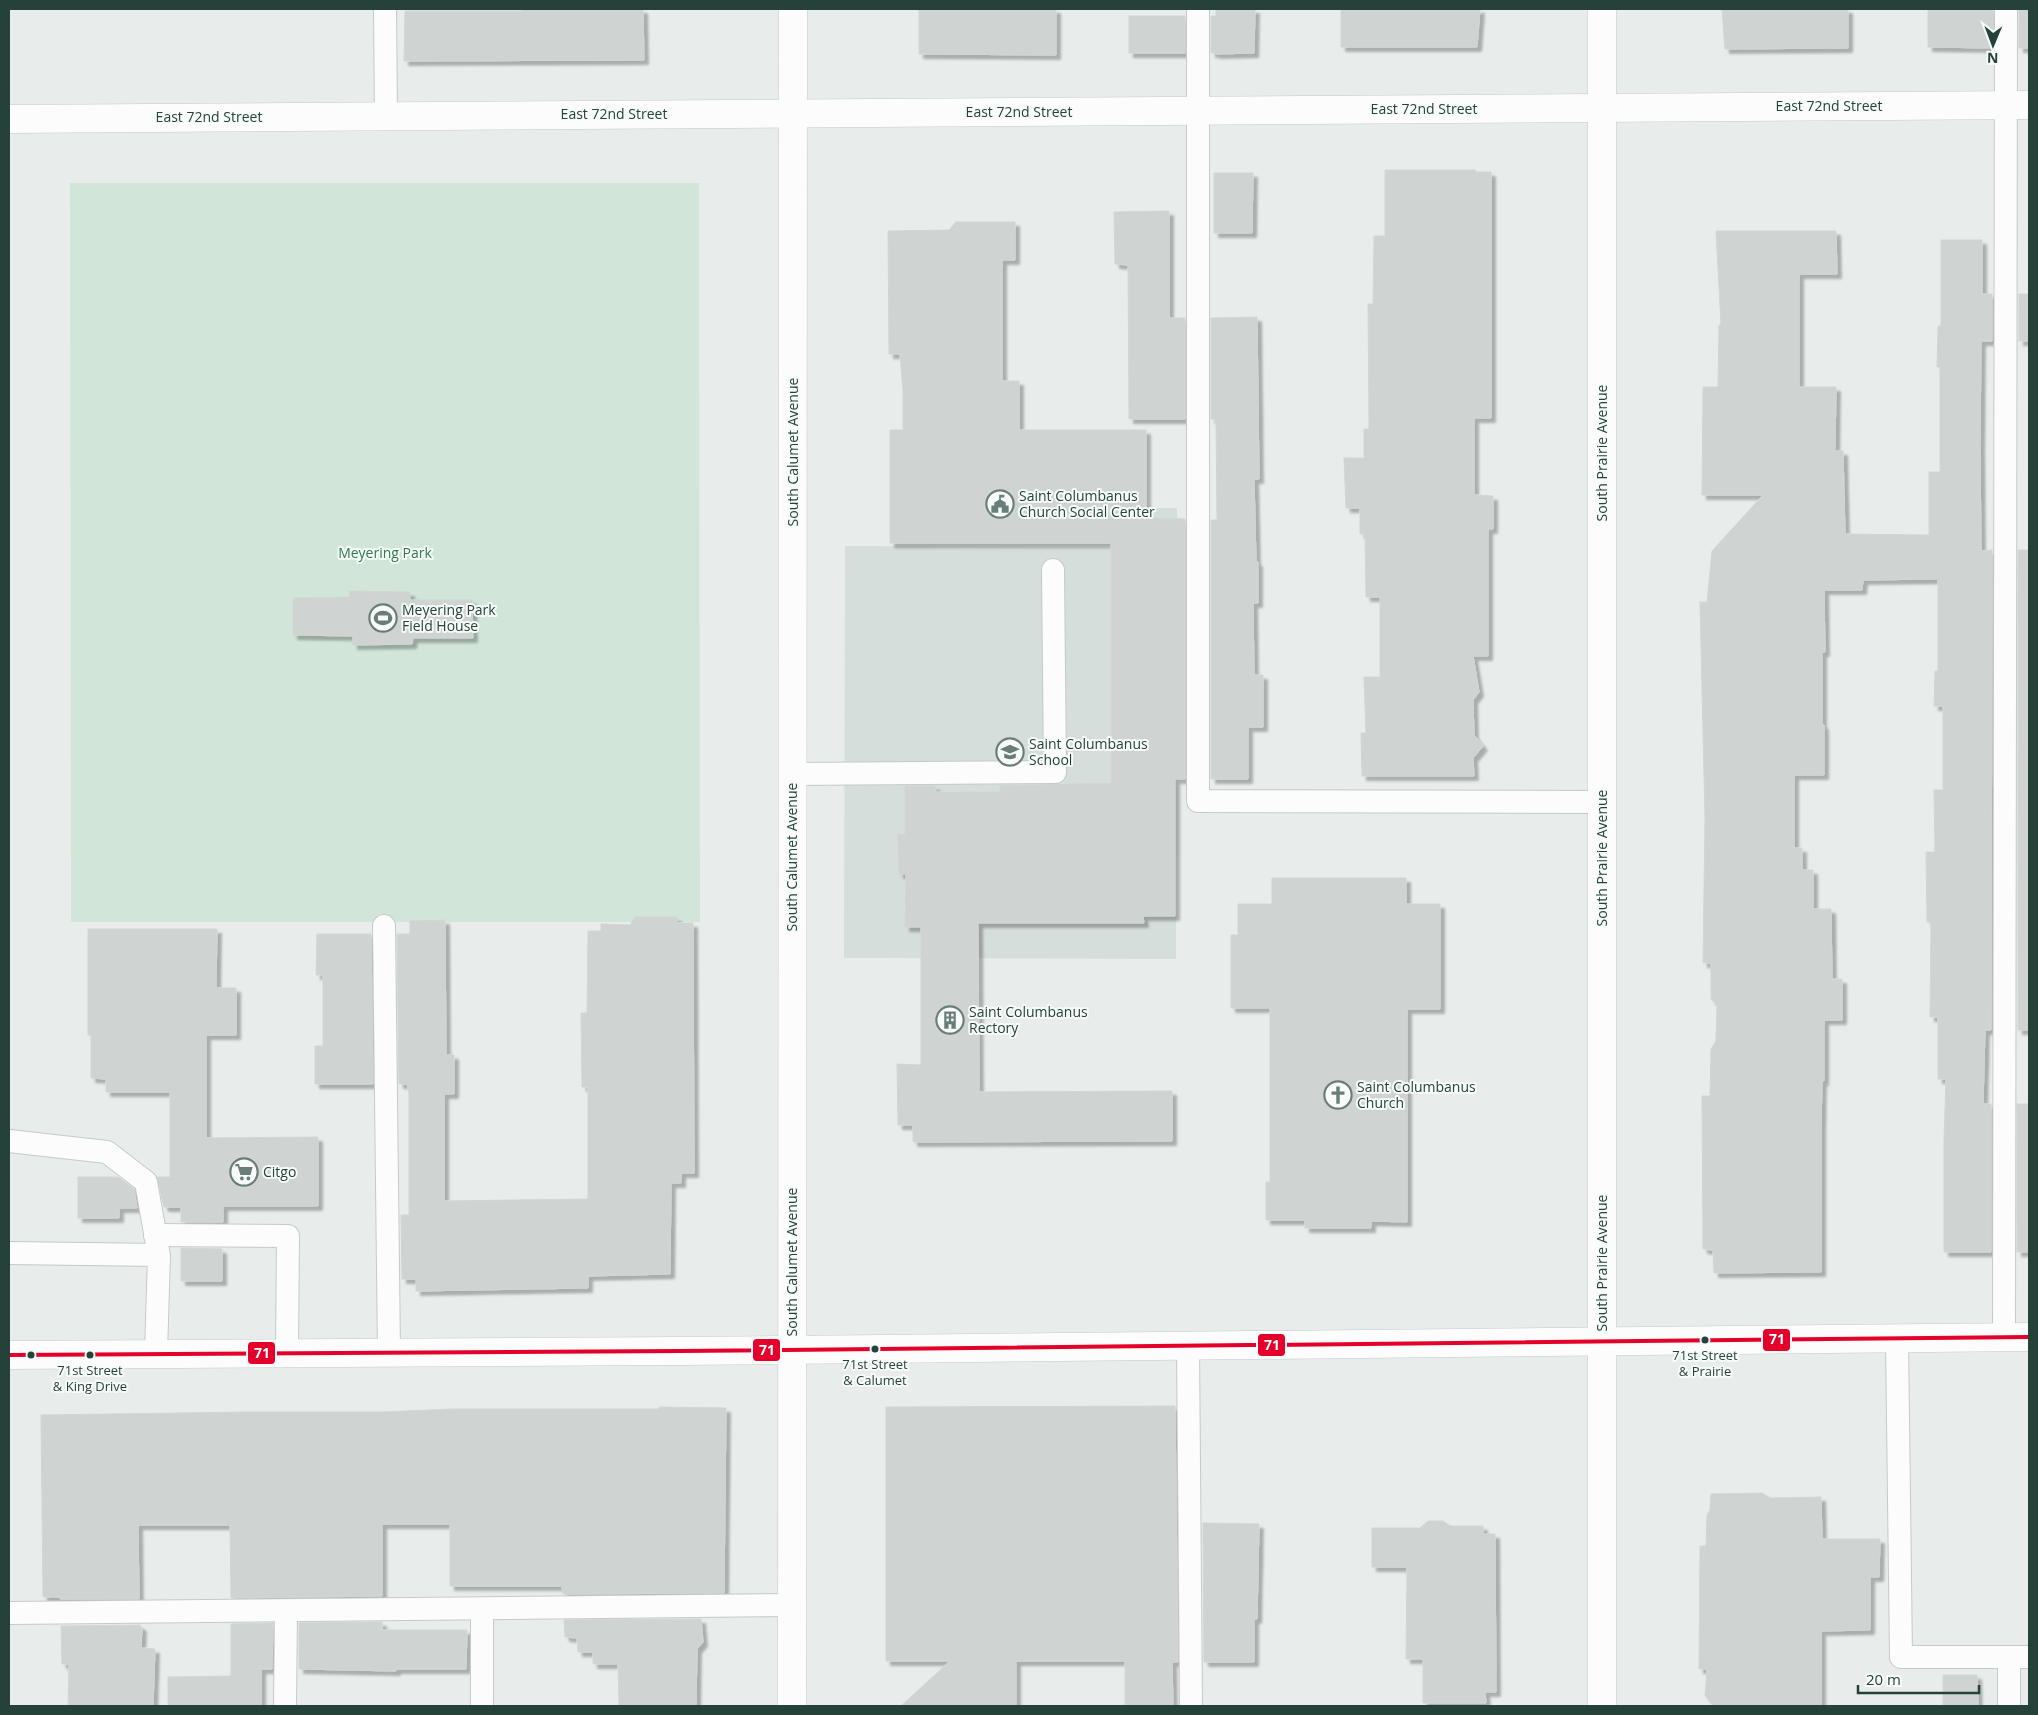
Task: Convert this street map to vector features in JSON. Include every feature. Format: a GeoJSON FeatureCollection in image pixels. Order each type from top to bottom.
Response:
{"type":"FeatureCollection","features":[{"type":"Feature","properties":{"kind":"street","name":"South Calumet Avenue"},"geometry":{"type":"LineString","coordinates":[[792,1706],[793,9]]}},
{"type":"Feature","properties":{"kind":"street","name":"South Prairie Avenue"},"geometry":{"type":"LineString","coordinates":[[1602,9],[1602,1706]]}},
{"type":"Feature","properties":{"kind":"street","name":"East 72nd Street"},"geometry":{"type":"LineString","coordinates":[[9,119],[2017,105]]}},
{"type":"Feature","properties":{"kind":"street"},"geometry":{"type":"LineString","coordinates":[[9,1355],[2017,1337]]}},
{"type":"Feature","properties":{"kind":"lane"},"geometry":{"type":"LineString","coordinates":[[386,9],[386,116]]}},
{"type":"Feature","properties":{"kind":"lane"},"geometry":{"type":"LineString","coordinates":[[1198,9],[1198,801],[1602,802]]}},
{"type":"Feature","properties":{"kind":"lane"},"geometry":{"type":"LineString","coordinates":[[2006,9],[2017,105],[2017,1337]]}},
{"type":"Feature","properties":{"kind":"lane"},"geometry":{"type":"LineString","coordinates":[[792,774],[1055,772],[1053,570]]}},
{"type":"Feature","properties":{"kind":"lane"},"geometry":{"type":"LineString","coordinates":[[384,926],[389,1353]]}},
{"type":"Feature","properties":{"kind":"lane"},"geometry":{"type":"LineString","coordinates":[[9,1140],[107,1152],[146,1182],[157,1245],[156,1354]]}},
{"type":"Feature","properties":{"kind":"lane"},"geometry":{"type":"LineString","coordinates":[[9,1253],[288,1236],[286,1354]]}},
{"type":"Feature","properties":{"kind":"lane"},"geometry":{"type":"LineString","coordinates":[[1897,1338],[1901,1657],[2019,1657],[2009,1706]]}},
{"type":"Feature","properties":{"kind":"lane"},"geometry":{"type":"LineString","coordinates":[[1188,1345],[1191,1706]]}},
{"type":"Feature","properties":{"kind":"lane"},"geometry":{"type":"LineString","coordinates":[[9,1613],[792,1605]]}},
{"type":"Feature","properties":{"kind":"lane"},"geometry":{"type":"LineString","coordinates":[[482,1609],[482,1706]]}},
{"type":"Feature","properties":{"kind":"lane"},"geometry":{"type":"LineString","coordinates":[[285,1706],[286,1611]]}},
{"type":"Feature","properties":{"kind":"shaded area","name":"Saint Columbanus School"},"geometry":{"type":"Polygon","coordinates":[[[1111,508],[1177,508],[1176,959],[844,958],[845,546],[1110,547],[1111,508]]]}},
{"type":"Feature","properties":{"kind":"green space","name":"Meyering Park"},"geometry":{"type":"Polygon","coordinates":[[[70,183],[699,183],[700,922],[71,922],[70,183]]]}},
{"type":"Feature","properties":{"kind":"building"},"geometry":{"type":"Polygon","coordinates":[[[522,9],[643,9],[644,60],[404,61],[405,11],[522,11],[522,9]]]}},
{"type":"Feature","properties":{"kind":"building"},"geometry":{"type":"Polygon","coordinates":[[[919,9],[1056,9],[1056,55],[919,54],[919,9]]]}},
{"type":"Feature","properties":{"kind":"building"},"geometry":{"type":"Polygon","coordinates":[[[1216,9],[1255,9],[1254,53],[1211,53],[1211,16],[1216,16],[1216,9]]]}},
{"type":"Feature","properties":{"kind":"building"},"geometry":{"type":"Polygon","coordinates":[[[1341,9],[1480,9],[1477,47],[1341,47],[1341,9]]]}},
{"type":"Feature","properties":{"kind":"building"},"geometry":{"type":"Polygon","coordinates":[[[1722,9],[1848,9],[1848,48],[1725,49],[1722,9]]]}},
{"type":"Feature","properties":{"kind":"building"},"geometry":{"type":"Polygon","coordinates":[[[1928,9],[1993,9],[1993,48],[1928,47],[1928,9]]]}},
{"type":"Feature","properties":{"kind":"building"},"geometry":{"type":"Polygon","coordinates":[[[2019,9],[2029,9],[2029,48],[2019,48],[2019,9]]]}},
{"type":"Feature","properties":{"kind":"building"},"geometry":{"type":"Polygon","coordinates":[[[1129,16],[1185,16],[1185,53],[1129,53],[1129,16]]]}},
{"type":"Feature","properties":{"kind":"building"},"geometry":{"type":"Polygon","coordinates":[[[1385,170],[1475,170],[1476,172],[1491,172],[1491,418],[1474,418],[1474,495],[1493,496],[1493,529],[1488,529],[1488,656],[1473,656],[1479,692],[1473,700],[1474,735],[1483,746],[1473,758],[1474,776],[1362,776],[1361,733],[1366,733],[1364,677],[1380,677],[1380,597],[1366,597],[1365,534],[1360,534],[1360,508],[1346,508],[1344,458],[1364,458],[1364,429],[1369,429],[1368,304],[1373,304],[1374,236],[1385,236],[1385,170]]]}},
{"type":"Feature","properties":{"kind":"building"},"geometry":{"type":"Polygon","coordinates":[[[1214,173],[1253,173],[1252,233],[1214,233],[1214,173]]]}},
{"type":"Feature","properties":{"kind":"building"},"geometry":{"type":"Polygon","coordinates":[[[1169,211],[1169,318],[1185,318],[1185,419],[1129,419],[1128,265],[1115,264],[1114,212],[1169,211]]]}},
{"type":"Feature","properties":{"kind":"building"},"geometry":{"type":"Polygon","coordinates":[[[956,222],[1015,222],[1015,260],[1002,260],[1002,381],[1019,381],[1019,430],[1146,430],[1146,518],[1185,519],[1185,779],[1175,779],[1175,916],[1143,916],[1144,923],[978,923],[979,1092],[1172,1091],[1172,1141],[913,1142],[913,1125],[898,1125],[897,1064],[921,1065],[921,927],[905,927],[906,874],[899,874],[898,834],[905,835],[905,786],[935,786],[936,792],[1000,792],[1000,786],[1111,783],[1111,543],[890,543],[890,430],[903,430],[903,391],[900,354],[889,354],[888,231],[949,230],[956,222]]]}},
{"type":"Feature","properties":{"kind":"building"},"geometry":{"type":"Polygon","coordinates":[[[1716,231],[1836,231],[1837,274],[1799,274],[1799,387],[1836,387],[1835,451],[1843,451],[1845,534],[1929,535],[1929,472],[1940,472],[1940,367],[1937,367],[1938,326],[1941,326],[1941,240],[1982,240],[1982,294],[1992,294],[1992,341],[1981,341],[1980,447],[1981,551],[1992,550],[1991,1030],[1985,1030],[1983,1104],[1991,1104],[1991,1252],[1944,1252],[1946,1079],[1938,1079],[1938,1017],[1930,1017],[1931,922],[1927,922],[1926,852],[1935,852],[1934,790],[1943,790],[1943,706],[1934,706],[1935,671],[1938,671],[1938,579],[1863,580],[1862,590],[1824,590],[1825,652],[1822,652],[1822,725],[1824,725],[1824,775],[1794,775],[1794,848],[1802,848],[1802,870],[1813,870],[1813,909],[1831,909],[1832,979],[1842,979],[1842,1020],[1824,1020],[1824,1081],[1822,1081],[1821,1128],[1821,1272],[1714,1273],[1713,1250],[1703,1249],[1702,1096],[1710,1096],[1711,1049],[1716,1041],[1717,1005],[1711,999],[1711,963],[1703,963],[1705,818],[1700,602],[1707,602],[1712,551],[1763,495],[1702,495],[1703,387],[1718,387],[1719,325],[1721,325],[1716,231]]]}},
{"type":"Feature","properties":{"kind":"building"},"geometry":{"type":"Polygon","coordinates":[[[2019,294],[2029,294],[2029,341],[2019,341],[2019,294]]]}},
{"type":"Feature","properties":{"kind":"building"},"geometry":{"type":"Polygon","coordinates":[[[1257,317],[1259,479],[1254,479],[1258,603],[1253,603],[1254,675],[1263,675],[1263,727],[1248,727],[1248,779],[1211,779],[1211,520],[1217,520],[1216,419],[1211,419],[1211,318],[1257,317]]]}},
{"type":"Feature","properties":{"kind":"building"},"geometry":{"type":"Polygon","coordinates":[[[2018,550],[2029,550],[2029,1030],[2018,1030],[2018,550]]]}},
{"type":"Feature","properties":{"kind":"building","name":"Meyering Park Field House"},"geometry":{"type":"Polygon","coordinates":[[[349,591],[410,592],[410,600],[472,600],[473,638],[413,638],[412,644],[353,645],[353,636],[293,635],[293,598],[350,597],[349,591]]]}},
{"type":"Feature","properties":{"kind":"building","name":"Saint Columbanus Church"},"geometry":{"type":"Polygon","coordinates":[[[1272,878],[1406,878],[1406,904],[1440,904],[1440,1009],[1407,1009],[1407,1222],[1371,1221],[1371,1228],[1305,1228],[1305,1220],[1266,1220],[1266,1182],[1270,1182],[1270,1008],[1231,1008],[1231,935],[1238,935],[1238,904],[1272,904],[1272,878]]]}},
{"type":"Feature","properties":{"kind":"building"},"geometry":{"type":"Polygon","coordinates":[[[635,917],[677,917],[677,923],[693,923],[694,1173],[681,1173],[681,1183],[671,1183],[670,1274],[588,1276],[588,1288],[416,1291],[416,1279],[402,1279],[401,1215],[409,1215],[409,1094],[407,1084],[399,1084],[397,934],[410,934],[410,921],[445,920],[446,1055],[454,1055],[454,1094],[444,1094],[444,1201],[588,1199],[588,1087],[582,1087],[581,1013],[587,1013],[588,931],[601,931],[601,924],[630,925],[635,917]]]}},
{"type":"Feature","properties":{"kind":"building"},"geometry":{"type":"Polygon","coordinates":[[[88,929],[217,929],[216,988],[236,988],[236,1035],[206,1035],[206,1138],[318,1137],[318,1206],[223,1206],[223,1222],[181,1222],[181,1207],[164,1207],[157,1177],[170,1177],[170,1092],[106,1092],[106,1079],[91,1078],[91,1035],[88,1035],[88,929]]]}},
{"type":"Feature","properties":{"kind":"building"},"geometry":{"type":"Polygon","coordinates":[[[317,934],[371,934],[373,1084],[315,1084],[315,1046],[323,1046],[323,975],[316,975],[317,934]]]}},
{"type":"Feature","properties":{"kind":"building"},"geometry":{"type":"Polygon","coordinates":[[[2017,1104],[2029,1104],[2029,1252],[2017,1252],[2017,1104]]]}},
{"type":"Feature","properties":{"kind":"building"},"geometry":{"type":"Polygon","coordinates":[[[78,1177],[118,1177],[134,1189],[137,1208],[119,1208],[119,1218],[78,1218],[78,1177]]]}},
{"type":"Feature","properties":{"kind":"building"},"geometry":{"type":"Polygon","coordinates":[[[181,1248],[222,1249],[222,1281],[181,1281],[181,1248]]]}},
{"type":"Feature","properties":{"kind":"building"},"geometry":{"type":"Polygon","coordinates":[[[1175,1406],[1178,1662],[1172,1662],[1173,1706],[1125,1706],[1125,1661],[1016,1661],[1016,1706],[901,1706],[950,1661],[886,1661],[886,1407],[1175,1406]]]}},
{"type":"Feature","properties":{"kind":"building"},"geometry":{"type":"Polygon","coordinates":[[[659,1407],[726,1408],[724,1593],[563,1594],[562,1586],[450,1586],[450,1524],[382,1524],[382,1596],[231,1598],[230,1525],[138,1525],[139,1599],[60,1599],[60,1597],[43,1597],[41,1415],[383,1412],[451,1409],[659,1409],[659,1407]]]}},
{"type":"Feature","properties":{"kind":"building"},"geometry":{"type":"Polygon","coordinates":[[[1762,1493],[1770,1498],[1821,1497],[1822,1539],[1880,1539],[1879,1577],[1870,1577],[1870,1630],[1821,1631],[1821,1706],[1715,1706],[1705,1696],[1707,1669],[1699,1669],[1700,1546],[1706,1546],[1707,1515],[1710,1510],[1711,1494],[1762,1493]]]}},
{"type":"Feature","properties":{"kind":"building"},"geometry":{"type":"Polygon","coordinates":[[[1428,1521],[1443,1521],[1450,1526],[1483,1526],[1483,1534],[1495,1534],[1496,1692],[1485,1692],[1486,1703],[1423,1703],[1423,1659],[1406,1659],[1407,1567],[1372,1567],[1372,1528],[1420,1528],[1428,1521]]]}},
{"type":"Feature","properties":{"kind":"building"},"geometry":{"type":"Polygon","coordinates":[[[1203,1523],[1259,1524],[1257,1619],[1254,1619],[1254,1662],[1204,1662],[1203,1523]]]}},
{"type":"Feature","properties":{"kind":"building"},"geometry":{"type":"Polygon","coordinates":[[[701,1619],[703,1642],[697,1649],[696,1706],[619,1706],[618,1664],[593,1664],[593,1652],[578,1652],[577,1638],[565,1637],[564,1620],[701,1619]]]}},
{"type":"Feature","properties":{"kind":"building"},"geometry":{"type":"Polygon","coordinates":[[[382,1622],[382,1630],[467,1630],[466,1669],[396,1669],[396,1671],[299,1669],[299,1623],[382,1622]]]}},
{"type":"Feature","properties":{"kind":"building"},"geometry":{"type":"Polygon","coordinates":[[[273,1623],[272,1669],[261,1669],[261,1706],[168,1706],[168,1677],[231,1676],[231,1624],[273,1623]]]}},
{"type":"Feature","properties":{"kind":"building"},"geometry":{"type":"Polygon","coordinates":[[[140,1625],[142,1627],[141,1648],[155,1649],[153,1706],[68,1706],[69,1664],[62,1664],[61,1626],[140,1625]]]}},
{"type":"Feature","properties":{"kind":"building"},"geometry":{"type":"Polygon","coordinates":[[[1943,1675],[1977,1675],[1978,1706],[1943,1706],[1943,1675]]]}},
{"type":"Feature","properties":{"kind":"transit line","name":"71"},"geometry":{"type":"LineString","coordinates":[[9,1355],[680,1351],[2029,1337]]}},
{"type":"Feature","properties":{"kind":"place","name":"Saint Columbanus Church Social Center"},"geometry":{"type":"Point","coordinates":[1000,504]}},
{"type":"Feature","properties":{"kind":"place","name":"Meyering Park Field House"},"geometry":{"type":"Point","coordinates":[383,618]}},
{"type":"Feature","properties":{"kind":"place","name":"Saint Columbanus School"},"geometry":{"type":"Point","coordinates":[1010,752]}},
{"type":"Feature","properties":{"kind":"place","name":"Saint Columbanus Rectory"},"geometry":{"type":"Point","coordinates":[950,1020]}},
{"type":"Feature","properties":{"kind":"place","name":"Saint Columbanus Church"},"geometry":{"type":"Point","coordinates":[1338,1095]}},
{"type":"Feature","properties":{"kind":"place","name":"Citgo"},"geometry":{"type":"Point","coordinates":[244,1172]}},
{"type":"Feature","properties":{"kind":"place","name":"71st Street & Prairie"},"geometry":{"type":"Point","coordinates":[1705,1340]}},
{"type":"Feature","properties":{"kind":"place","name":"71st Street & Calumet"},"geometry":{"type":"Point","coordinates":[875,1349]}},
{"type":"Feature","properties":{"kind":"place","name":"71st Street & King Drive"},"geometry":{"type":"Point","coordinates":[90,1355]}}]}
